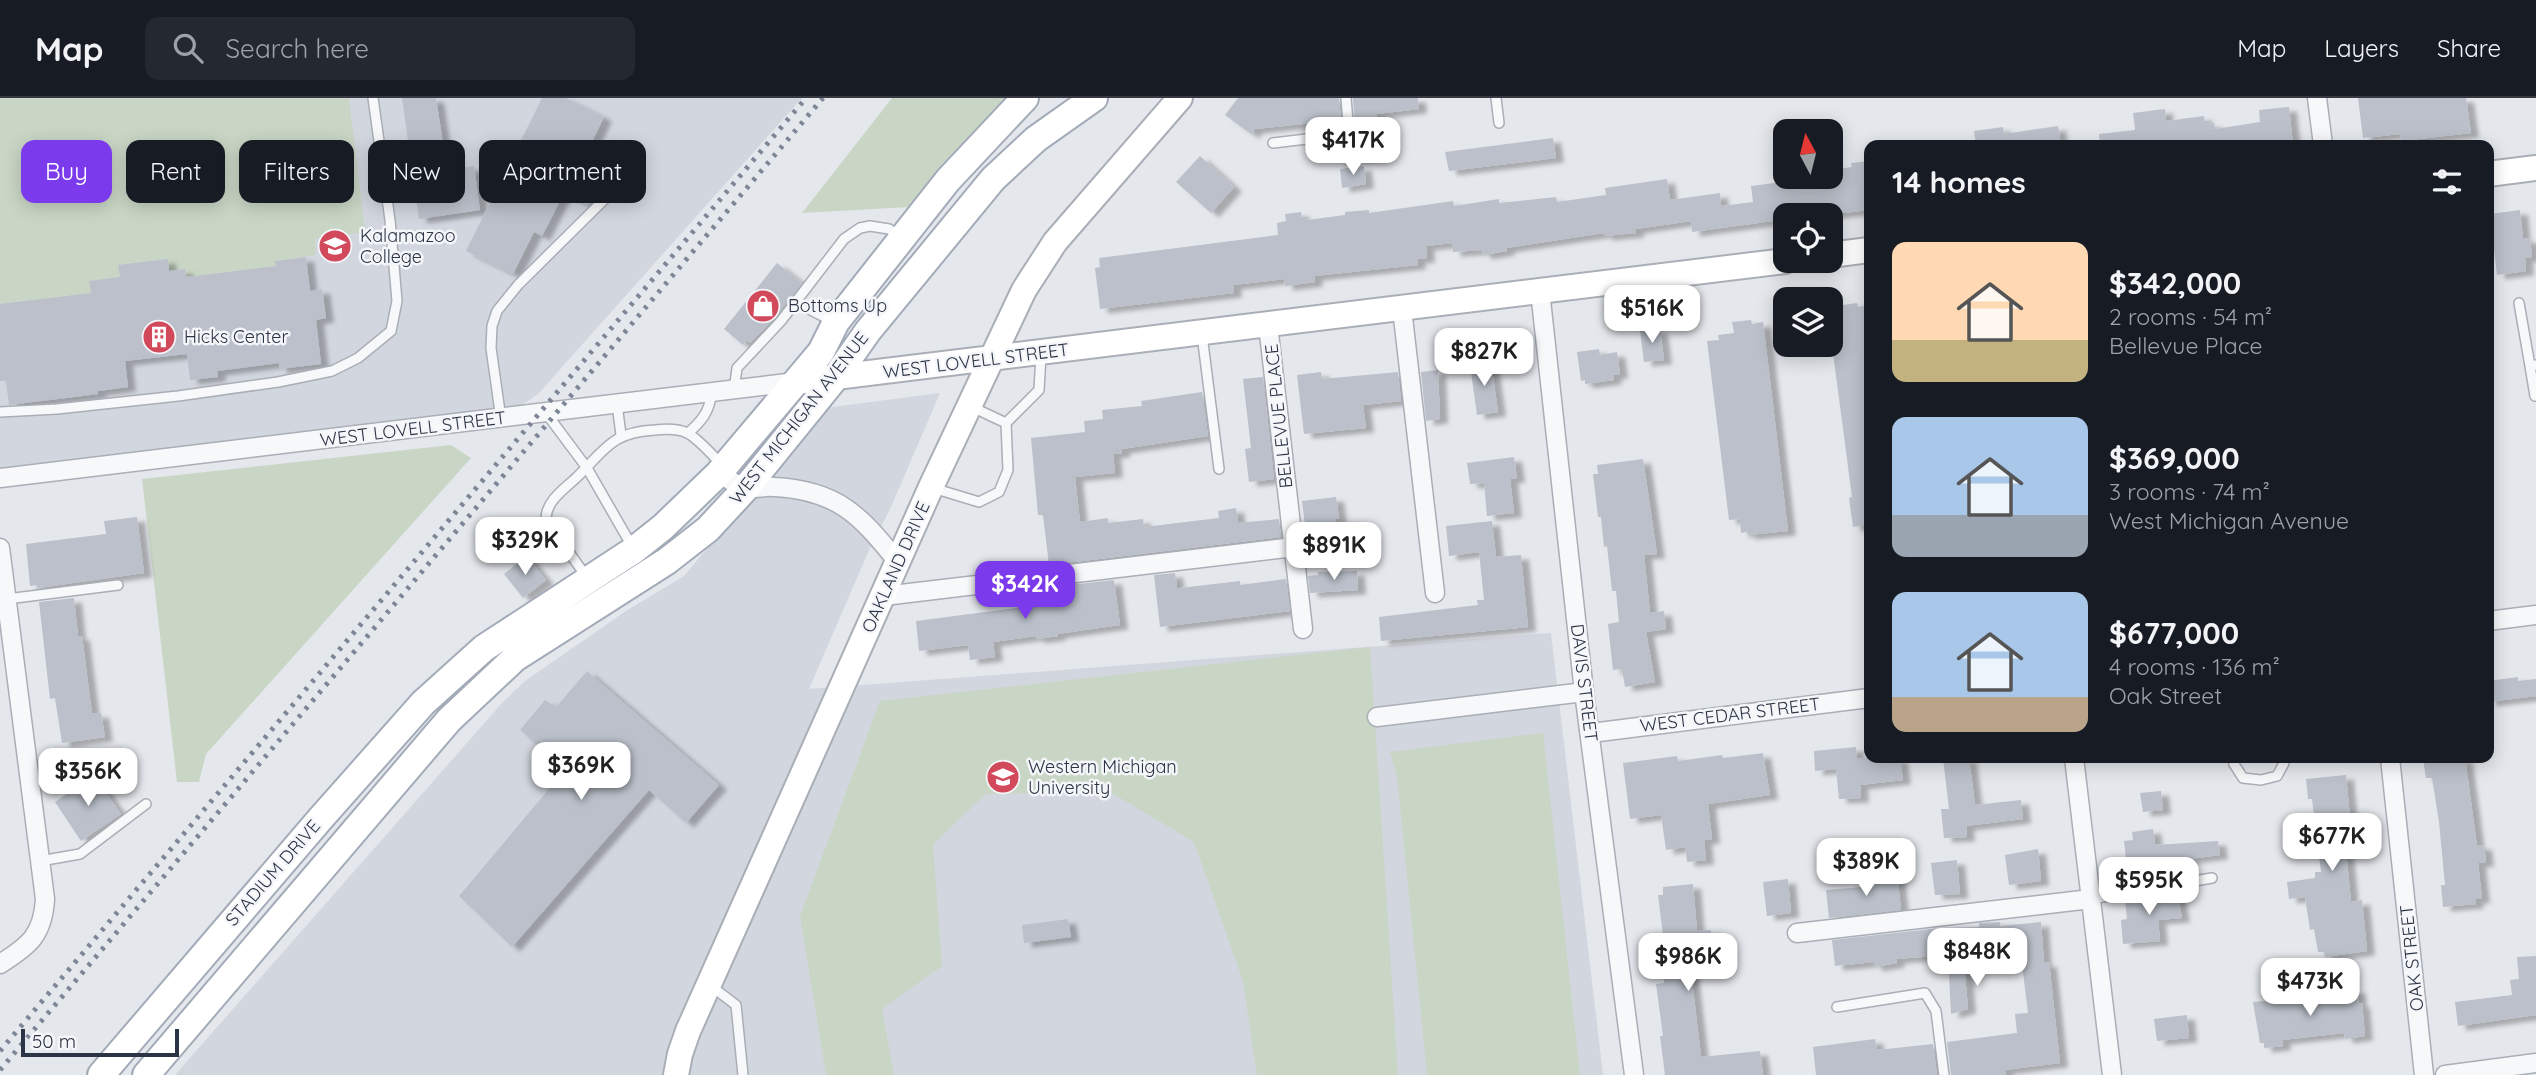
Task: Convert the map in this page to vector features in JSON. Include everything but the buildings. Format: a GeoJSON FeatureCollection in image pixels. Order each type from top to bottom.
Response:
{"type":"FeatureCollection","features":[{"type":"Feature","properties":{"kind":"main road","name":"WEST MICHIGAN AVENUE"},"geometry":{"type":"LineString","coordinates":[[450,677],[484,648],[634,550],[663,527],[722,470],[821,352],[836,322],[948,180],[1024,98]]}},
{"type":"Feature","properties":{"kind":"main road","name":"WEST MICHIGAN AVENUE"},"geometry":{"type":"LineString","coordinates":[[471,699],[515,658],[667,561],[708,529],[745,489],[835,378],[867,331],[993,179],[1036,139],[1094,98]]}},
{"type":"Feature","properties":{"kind":"main road","name":"OAKLAND DRIVE"},"geometry":{"type":"LineString","coordinates":[[676,1075],[688,1031],[884,596],[897,561],[989,359],[1024,290],[1055,242],[1180,98]]}},
{"type":"Feature","properties":{"kind":"main road"},"geometry":{"type":"LineString","coordinates":[[2494,173],[2536,168]]}},
{"type":"Feature","properties":{"kind":"main road"},"geometry":{"type":"LineString","coordinates":[[1843,253],[1864,251]]}},
{"type":"Feature","properties":{"kind":"main road","name":"WEST LOVELL STREET"},"geometry":{"type":"LineString","coordinates":[[795,382],[1773,262]]}},
{"type":"Feature","properties":{"kind":"main road","name":"STADIUM DRIVE"},"geometry":{"type":"LineString","coordinates":[[101,1075],[393,735],[450,677]]}},
{"type":"Feature","properties":{"kind":"main road","name":"STADIUM DRIVE"},"geometry":{"type":"LineString","coordinates":[[146,1075],[426,746],[471,699]]}},
{"type":"Feature","properties":{"kind":"street"},"geometry":{"type":"LineString","coordinates":[[2317,98],[2322,140]]}},
{"type":"Feature","properties":{"kind":"street","name":"DAVIS STREET"},"geometry":{"type":"LineString","coordinates":[[1540,291],[1584,692],[1634,1075]]}},
{"type":"Feature","properties":{"kind":"street"},"geometry":{"type":"LineString","coordinates":[[1402,309],[1435,593]]}},
{"type":"Feature","properties":{"kind":"street","name":"BELLEVUE PLACE"},"geometry":{"type":"LineString","coordinates":[[1268,326],[1303,629]]}},
{"type":"Feature","properties":{"kind":"street","name":"WEST LOVELL STREET"},"geometry":{"type":"LineString","coordinates":[[0,478],[795,382]]}},
{"type":"Feature","properties":{"kind":"street"},"geometry":{"type":"LineString","coordinates":[[722,470],[745,489],[774,487],[824,495],[851,510],[869,526],[897,561]]}},
{"type":"Feature","properties":{"kind":"street"},"geometry":{"type":"LineString","coordinates":[[0,548],[45,899],[40,929],[23,950],[0,964]]}},
{"type":"Feature","properties":{"kind":"street"},"geometry":{"type":"LineString","coordinates":[[884,596],[1294,548]]}},
{"type":"Feature","properties":{"kind":"street"},"geometry":{"type":"LineString","coordinates":[[2494,620],[2536,615]]}},
{"type":"Feature","properties":{"kind":"street"},"geometry":{"type":"LineString","coordinates":[[1377,717],[1584,692]]}},
{"type":"Feature","properties":{"kind":"street","name":"WEST CEDAR STREET"},"geometry":{"type":"LineString","coordinates":[[1591,733],[1864,699]]}},
{"type":"Feature","properties":{"kind":"street"},"geometry":{"type":"LineString","coordinates":[[2075,763],[2112,1075]]}},
{"type":"Feature","properties":{"kind":"street","name":"OAK STREET"},"geometry":{"type":"LineString","coordinates":[[2391,763],[2424,1075]]}},
{"type":"Feature","properties":{"kind":"street"},"geometry":{"type":"LineString","coordinates":[[1797,933],[2091,899]]}},
{"type":"Feature","properties":{"kind":"street"},"geometry":{"type":"LineString","coordinates":[[2445,1075],[2536,1063]]}},
{"type":"Feature","properties":{"kind":"lane"},"geometry":{"type":"LineString","coordinates":[[0,412],[57,409],[247,388],[332,371],[358,358],[391,331],[397,301],[390,220],[373,98]]}},
{"type":"Feature","properties":{"kind":"lane"},"geometry":{"type":"LineString","coordinates":[[1273,143],[1349,134],[1346,98]]}},
{"type":"Feature","properties":{"kind":"lane"},"geometry":{"type":"LineString","coordinates":[[1496,98],[1499,123]]}},
{"type":"Feature","properties":{"kind":"lane"},"geometry":{"type":"LineString","coordinates":[[501,419],[491,348],[492,326],[497,312],[519,285],[601,203]]}},
{"type":"Feature","properties":{"kind":"lane"},"geometry":{"type":"LineString","coordinates":[[734,391],[737,368],[781,321],[844,239],[860,228],[881,227],[902,238]]}},
{"type":"Feature","properties":{"kind":"lane"},"geometry":{"type":"LineString","coordinates":[[795,302],[836,322]]}},
{"type":"Feature","properties":{"kind":"lane"},"geometry":{"type":"LineString","coordinates":[[2519,303],[2533,365],[2535,396]]}},
{"type":"Feature","properties":{"kind":"lane"},"geometry":{"type":"LineString","coordinates":[[1202,333],[1220,469]]}},
{"type":"Feature","properties":{"kind":"lane"},"geometry":{"type":"LineString","coordinates":[[931,487],[979,502],[999,492],[1008,470],[1006,423],[1039,390],[1041,353]]}},
{"type":"Feature","properties":{"kind":"lane"},"geometry":{"type":"LineString","coordinates":[[688,433],[704,418],[711,394]]}},
{"type":"Feature","properties":{"kind":"lane"},"geometry":{"type":"LineString","coordinates":[[617,404],[621,435]]}},
{"type":"Feature","properties":{"kind":"lane"},"geometry":{"type":"LineString","coordinates":[[968,405],[1006,423]]}},
{"type":"Feature","properties":{"kind":"lane"},"geometry":{"type":"LineString","coordinates":[[546,413],[587,468],[634,550]]}},
{"type":"Feature","properties":{"kind":"lane"},"geometry":{"type":"LineString","coordinates":[[589,580],[546,520],[545,512],[555,497],[610,443],[621,435],[637,431],[664,429],[688,433],[722,470]]}},
{"type":"Feature","properties":{"kind":"lane"},"geometry":{"type":"LineString","coordinates":[[1294,548],[1350,543]]}},
{"type":"Feature","properties":{"kind":"lane"},"geometry":{"type":"LineString","coordinates":[[7,599],[118,585]]}},
{"type":"Feature","properties":{"kind":"lane"},"geometry":{"type":"LineString","coordinates":[[2234,763],[2243,778],[2262,780],[2277,776],[2284,763]]}},
{"type":"Feature","properties":{"kind":"lane"},"geometry":{"type":"LineString","coordinates":[[40,861],[80,854],[146,804]]}},
{"type":"Feature","properties":{"kind":"lane"},"geometry":{"type":"LineString","coordinates":[[2091,899],[2211,878]]}},
{"type":"Feature","properties":{"kind":"lane"},"geometry":{"type":"LineString","coordinates":[[709,985],[736,1005],[743,1075]]}},
{"type":"Feature","properties":{"kind":"lane"},"geometry":{"type":"LineString","coordinates":[[1837,1007],[1925,993],[1936,1011],[1944,1075]]}},
{"type":"Feature","properties":{"kind":"shaded area","name":"Kalamazoo College"},"geometry":{"type":"Polygon","coordinates":[[[0,98],[802,98],[538,394],[501,419],[0,478],[0,98]]]}},
{"type":"Feature","properties":{"kind":"shaded area","name":"Western Michigan University"},"geometry":{"type":"Polygon","coordinates":[[[940,393],[809,689],[1551,633],[1603,1075],[175,1075],[502,703],[525,681],[626,611],[684,576],[825,408],[940,393]]]}},
{"type":"Feature","properties":{"kind":"green space"},"geometry":{"type":"Polygon","coordinates":[[[0,98],[349,98],[365,232],[315,238],[316,255],[275,261],[276,266],[186,277],[184,269],[169,271],[168,259],[118,266],[120,277],[90,281],[91,293],[0,304],[0,98]]]}},
{"type":"Feature","properties":{"kind":"green space"},"geometry":{"type":"Polygon","coordinates":[[[892,98],[1025,98],[927,206],[802,213],[892,98]]]}},
{"type":"Feature","properties":{"kind":"green space"},"geometry":{"type":"Polygon","coordinates":[[[451,445],[471,458],[206,754],[199,782],[177,782],[142,479],[451,445]]]}},
{"type":"Feature","properties":{"kind":"green space"},"geometry":{"type":"Polygon","coordinates":[[[1370,647],[1398,1075],[1257,1075],[1243,981],[1194,842],[1110,792],[985,794],[933,845],[942,966],[882,1009],[894,1075],[826,1075],[800,916],[880,701],[1370,647]]]}},
{"type":"Feature","properties":{"kind":"green space"},"geometry":{"type":"Polygon","coordinates":[[[1543,733],[1580,1075],[1427,1075],[1397,777],[1390,752],[1543,733]]]}},
{"type":"Feature","properties":{"kind":"railway"},"geometry":{"type":"LineString","coordinates":[[0,1051],[806,98]]}},
{"type":"Feature","properties":{"kind":"railway"},"geometry":{"type":"LineString","coordinates":[[0,1070],[823,98]]}},
{"type":"Feature","properties":{"kind":"place","name":"Kalamazoo College"},"geometry":{"type":"Point","coordinates":[335,246]}},
{"type":"Feature","properties":{"kind":"place","name":"Bottoms Up"},"geometry":{"type":"Point","coordinates":[763,306]}},
{"type":"Feature","properties":{"kind":"place","name":"Hicks Center"},"geometry":{"type":"Point","coordinates":[159,337]}},
{"type":"Feature","properties":{"kind":"place","name":"Western Michigan University"},"geometry":{"type":"Point","coordinates":[1003,777]}}]}
